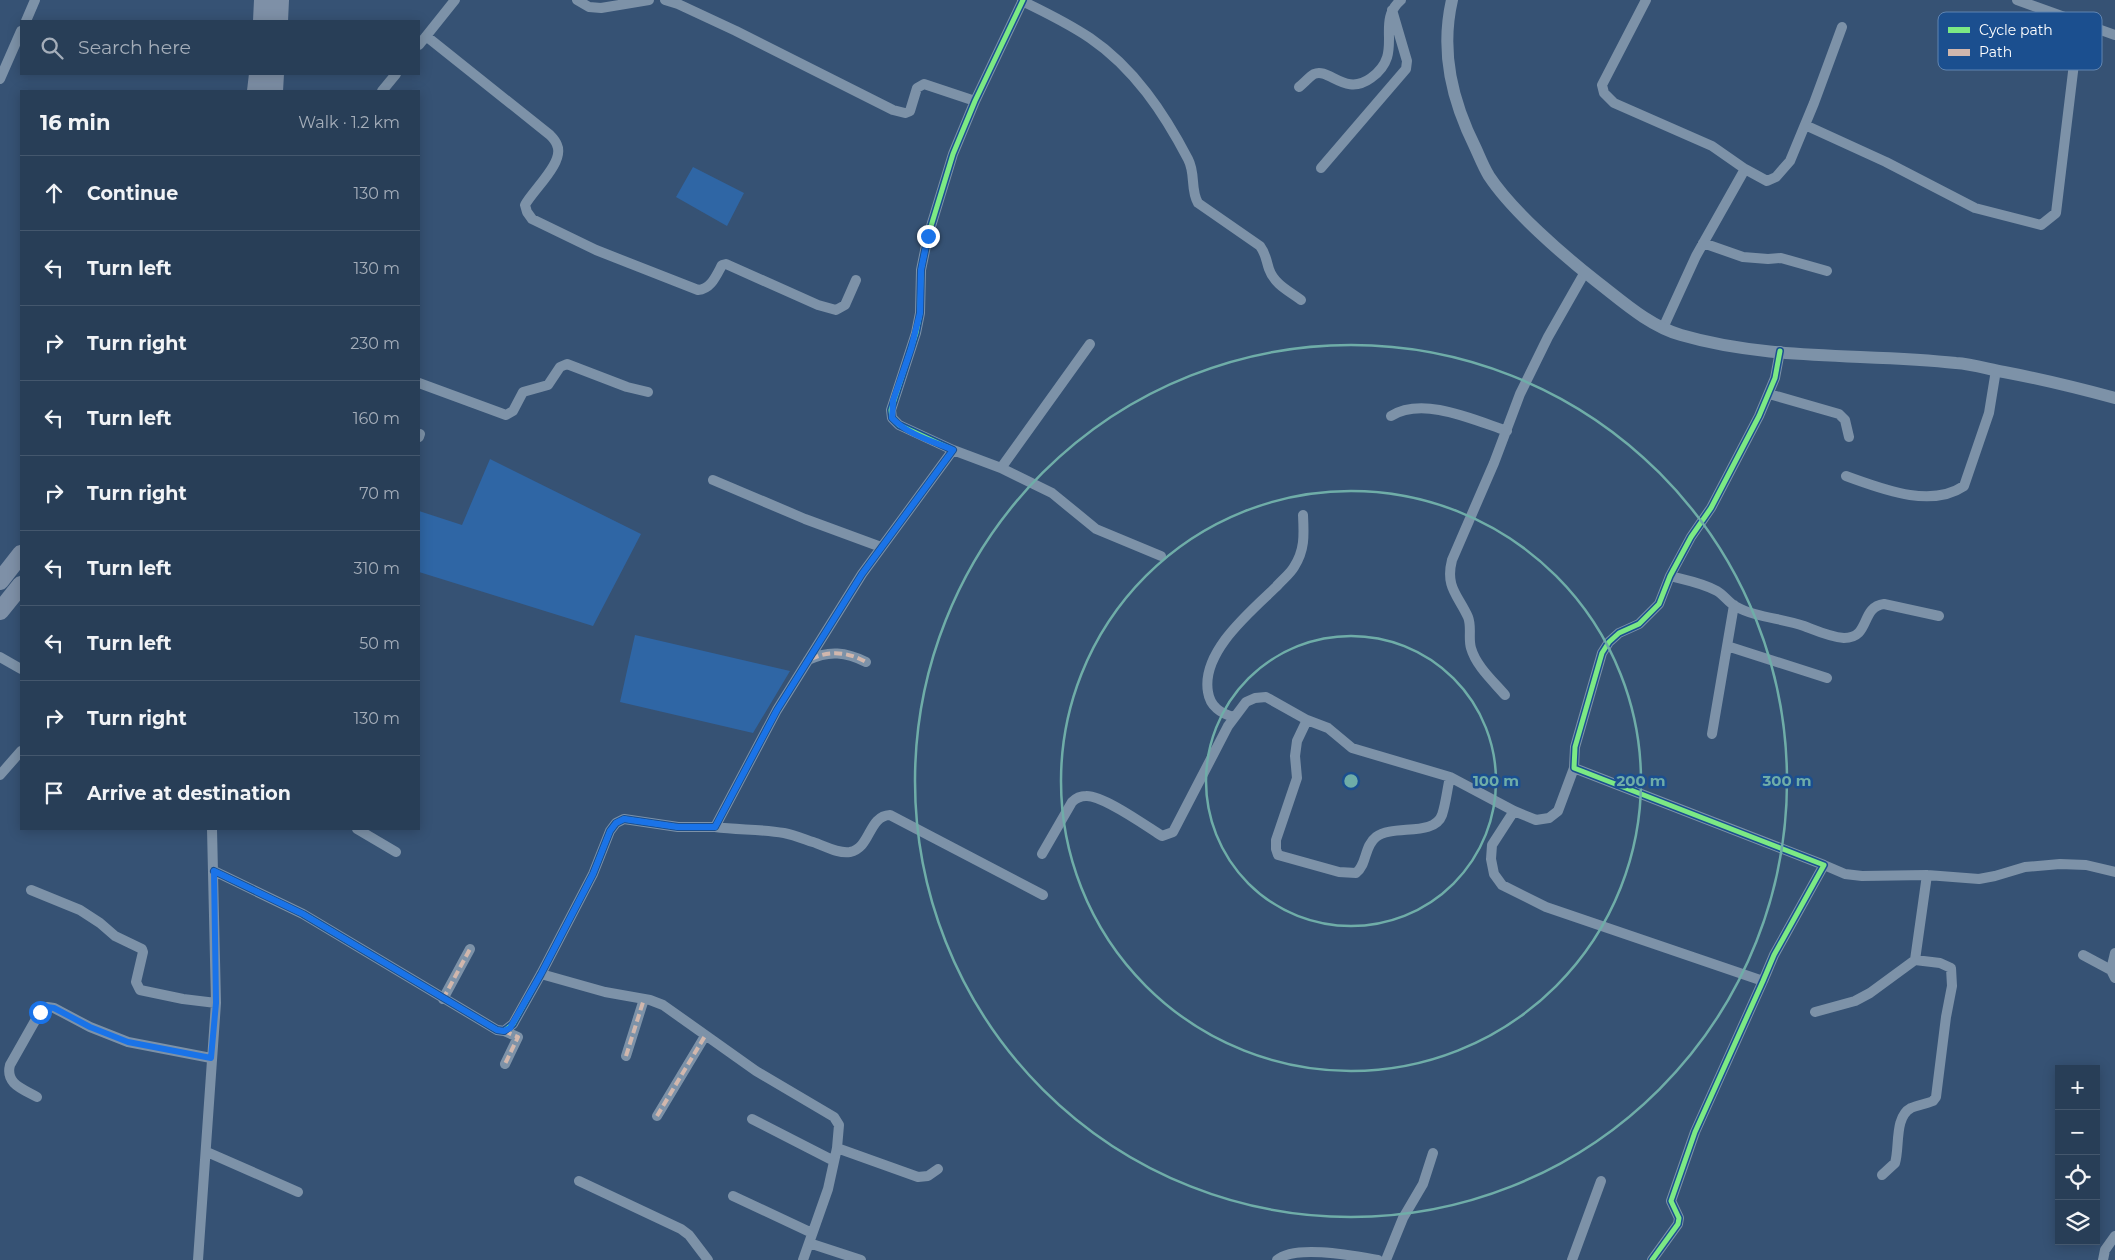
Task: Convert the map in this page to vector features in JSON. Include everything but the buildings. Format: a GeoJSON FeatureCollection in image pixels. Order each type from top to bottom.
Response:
{"type":"FeatureCollection","features":[{"type":"Feature","properties":{"kind":"highway"},"geometry":{"type":"LineString","coordinates":[[262,0],[262,20]]}},
{"type":"Feature","properties":{"kind":"highway"},"geometry":{"type":"LineString","coordinates":[[279,20],[280,0]]}},
{"type":"Feature","properties":{"kind":"highway"},"geometry":{"type":"LineString","coordinates":[[256,90],[258,75]]}},
{"type":"Feature","properties":{"kind":"highway"},"geometry":{"type":"LineString","coordinates":[[274,90],[276,75]]}},
{"type":"Feature","properties":{"kind":"highway"},"geometry":{"type":"LineString","coordinates":[[0,581],[20,555]]}},
{"type":"Feature","properties":{"kind":"highway"},"geometry":{"type":"LineString","coordinates":[[0,611],[20,586]]}},
{"type":"Feature","properties":{"kind":"street"},"geometry":{"type":"LineString","coordinates":[[26,20],[35,0]]}},
{"type":"Feature","properties":{"kind":"street"},"geometry":{"type":"LineString","coordinates":[[420,44],[455,0]]}},
{"type":"Feature","properties":{"kind":"street"},"geometry":{"type":"LineString","coordinates":[[577,0],[589,7],[601,8],[649,0]]}},
{"type":"Feature","properties":{"kind":"street"},"geometry":{"type":"LineString","coordinates":[[665,0],[678,4],[736,31],[893,110],[906,113],[910,110],[917,88],[924,84],[975,101]]}},
{"type":"Feature","properties":{"kind":"street"},"geometry":{"type":"LineString","coordinates":[[1161,556],[1096,529],[1058,497],[1001,468],[953,450],[899,425],[892,418],[891,410],[920,313],[921,270],[928,236],[953,154],[975,101],[1022,0],[1090,38],[1119,61],[1145,90],[1169,123],[1193,168],[1194,196],[1198,203],[1260,246],[1272,276],[1278,283],[1301,300]]}},
{"type":"Feature","properties":{"kind":"street"},"geometry":{"type":"LineString","coordinates":[[1300,87],[1315,73],[1321,73],[1348,85],[1358,85],[1371,78],[1383,68],[1388,58],[1389,18],[1392,10],[1401,0]]}},
{"type":"Feature","properties":{"kind":"street"},"geometry":{"type":"LineString","coordinates":[[1452,0],[1446,37],[1449,71],[1458,108],[1490,176],[1516,209],[1585,272],[1626,304],[1663,328],[1698,340],[1740,348],[1957,363],[2056,382],[2115,398]]}},
{"type":"Feature","properties":{"kind":"street"},"geometry":{"type":"LineString","coordinates":[[1646,0],[1602,85],[1604,93],[1614,103],[1712,146],[1767,181],[1776,177],[1790,161],[1842,27]]}},
{"type":"Feature","properties":{"kind":"street"},"geometry":{"type":"LineString","coordinates":[[2017,0],[2051,12]]}},
{"type":"Feature","properties":{"kind":"street"},"geometry":{"type":"LineString","coordinates":[[1320,168],[1406,69],[1407,60],[1392,10]]}},
{"type":"Feature","properties":{"kind":"street"},"geometry":{"type":"LineString","coordinates":[[2102,31],[2115,36]]}},
{"type":"Feature","properties":{"kind":"street"},"geometry":{"type":"LineString","coordinates":[[0,79],[20,33]]}},
{"type":"Feature","properties":{"kind":"street"},"geometry":{"type":"LineString","coordinates":[[426,36],[550,135],[558,146],[558,155],[551,171],[525,205],[532,219],[596,250],[698,290],[704,290],[711,284],[722,266],[726,264],[818,305],[836,310],[845,305],[856,280]]}},
{"type":"Feature","properties":{"kind":"street"},"geometry":{"type":"LineString","coordinates":[[1805,125],[1886,162],[1975,208],[2041,225],[2056,213],[2073,70]]}},
{"type":"Feature","properties":{"kind":"street"},"geometry":{"type":"LineString","coordinates":[[383,90],[395,75]]}},
{"type":"Feature","properties":{"kind":"street"},"geometry":{"type":"LineString","coordinates":[[1663,328],[1703,243],[1744,168]]}},
{"type":"Feature","properties":{"kind":"street"},"geometry":{"type":"LineString","coordinates":[[1703,243],[1743,257],[1781,258],[1827,270]]}},
{"type":"Feature","properties":{"kind":"street"},"geometry":{"type":"LineString","coordinates":[[1505,695],[1474,656],[1471,647],[1469,620],[1450,584],[1449,573],[1452,560],[1507,430],[1520,394],[1548,337],[1585,272]]}},
{"type":"Feature","properties":{"kind":"street"},"geometry":{"type":"LineString","coordinates":[[1001,468],[1090,344]]}},
{"type":"Feature","properties":{"kind":"street"},"geometry":{"type":"LineString","coordinates":[[1042,854],[1072,802],[1078,797],[1093,796],[1162,836],[1173,832],[1210,757],[1234,717],[1246,702],[1255,698],[1266,697],[1307,720],[1328,728],[1352,748],[1450,777],[1514,811],[1536,820],[1549,818],[1558,811],[1574,768],[1575,747],[1602,653],[1609,642],[1619,633],[1639,624],[1654,611],[1664,595],[1670,576],[1691,537],[1710,508],[1769,394],[1775,378],[1780,351]]}},
{"type":"Feature","properties":{"kind":"street"},"geometry":{"type":"LineString","coordinates":[[420,382],[506,415],[513,411],[523,392],[548,385],[560,367],[567,364],[627,387],[648,392]]}},
{"type":"Feature","properties":{"kind":"street"},"geometry":{"type":"LineString","coordinates":[[1846,476],[1903,494],[1926,496],[1946,494],[1964,486],[1989,413],[1996,370]]}},
{"type":"Feature","properties":{"kind":"street"},"geometry":{"type":"LineString","coordinates":[[1769,394],[1839,414],[1845,420],[1849,437]]}},
{"type":"Feature","properties":{"kind":"street"},"geometry":{"type":"LineString","coordinates":[[1391,416],[1400,411],[1419,408],[1450,413],[1507,430]]}},
{"type":"Feature","properties":{"kind":"street"},"geometry":{"type":"LineString","coordinates":[[715,827],[772,718],[862,574],[953,450]]}},
{"type":"Feature","properties":{"kind":"street"},"geometry":{"type":"LineString","coordinates":[[713,480],[805,519],[881,547]]}},
{"type":"Feature","properties":{"kind":"street"},"geometry":{"type":"LineString","coordinates":[[1234,717],[1220,711],[1209,698],[1207,687],[1213,657],[1225,640],[1293,569],[1302,552],[1304,538],[1303,515]]}},
{"type":"Feature","properties":{"kind":"street"},"geometry":{"type":"LineString","coordinates":[[1670,576],[1707,586],[1719,592],[1734,605],[1761,616],[1802,625],[1829,636],[1845,638],[1854,636],[1862,630],[1870,611],[1876,605],[1884,604],[1939,616]]}},
{"type":"Feature","properties":{"kind":"street"},"geometry":{"type":"LineString","coordinates":[[1712,734],[1734,605]]}},
{"type":"Feature","properties":{"kind":"street"},"geometry":{"type":"LineString","coordinates":[[1727,646],[1827,678]]}},
{"type":"Feature","properties":{"kind":"street"},"geometry":{"type":"LineString","coordinates":[[808,660],[830,652],[852,656],[866,662]]}},
{"type":"Feature","properties":{"kind":"street"},"geometry":{"type":"LineString","coordinates":[[0,657],[20,668]]}},
{"type":"Feature","properties":{"kind":"street"},"geometry":{"type":"LineString","coordinates":[[1307,720],[1297,741],[1295,756],[1297,778],[1276,840],[1278,855],[1339,872],[1356,873],[1360,870],[1367,847],[1374,838],[1382,833],[1398,829],[1429,827],[1437,823],[1442,816],[1450,777]]}},
{"type":"Feature","properties":{"kind":"street"},"geometry":{"type":"LineString","coordinates":[[0,775],[20,752]]}},
{"type":"Feature","properties":{"kind":"street"},"geometry":{"type":"LineString","coordinates":[[1574,768],[1845,874],[1862,876],[1927,875],[1978,879],[2025,867],[2060,864],[2086,865],[2115,872]]}},
{"type":"Feature","properties":{"kind":"street"},"geometry":{"type":"LineString","coordinates":[[1514,811],[1492,845],[1491,860],[1494,874],[1502,885],[1546,907],[1762,981]]}},
{"type":"Feature","properties":{"kind":"street"},"geometry":{"type":"LineString","coordinates":[[504,1031],[513,1024],[541,974],[593,874],[610,831],[616,823],[624,819],[678,827],[715,827],[786,833],[831,849],[851,852],[857,849],[865,840],[878,818],[883,815],[890,815],[1043,896]]}},
{"type":"Feature","properties":{"kind":"street"},"geometry":{"type":"LineString","coordinates":[[198,1260],[216,1003],[212,830]]}},
{"type":"Feature","properties":{"kind":"street"},"geometry":{"type":"LineString","coordinates":[[360,830],[396,852]]}},
{"type":"Feature","properties":{"kind":"street"},"geometry":{"type":"LineString","coordinates":[[1652,1260],[1678,1224],[1678,1218],[1671,1201],[1695,1132],[1762,981],[1824,865]]}},
{"type":"Feature","properties":{"kind":"street"},"geometry":{"type":"LineString","coordinates":[[214,871],[303,914],[497,1030],[518,1037],[505,1064]]}},
{"type":"Feature","properties":{"kind":"street"},"geometry":{"type":"LineString","coordinates":[[1915,960],[1927,875]]}},
{"type":"Feature","properties":{"kind":"street"},"geometry":{"type":"LineString","coordinates":[[31,890],[80,910],[115,936],[142,949],[143,952],[136,982],[140,990],[183,999],[216,1003]]}},
{"type":"Feature","properties":{"kind":"street"},"geometry":{"type":"LineString","coordinates":[[443,998],[470,949]]}},
{"type":"Feature","properties":{"kind":"street"},"geometry":{"type":"LineString","coordinates":[[2082,955],[2113,974],[2115,953]]}},
{"type":"Feature","properties":{"kind":"street"},"geometry":{"type":"LineString","coordinates":[[1815,1012],[1855,1001],[1870,993],[1915,960],[1926,960],[1948,965],[1953,974],[1936,1096],[1934,1101],[1910,1109],[1904,1114],[1900,1124],[1895,1163],[1882,1175]]}},
{"type":"Feature","properties":{"kind":"street"},"geometry":{"type":"LineString","coordinates":[[541,974],[605,992],[644,999],[663,1006],[756,1071],[834,1117],[839,1125],[834,1162],[828,1189],[803,1260]]}},
{"type":"Feature","properties":{"kind":"street"},"geometry":{"type":"LineString","coordinates":[[626,1056],[644,999]]}},
{"type":"Feature","properties":{"kind":"street"},"geometry":{"type":"LineString","coordinates":[[37,1098],[11,1081],[7,1073],[40,1012],[47,1007],[54,1008],[90,1027],[128,1042],[211,1058]]}},
{"type":"Feature","properties":{"kind":"street"},"geometry":{"type":"LineString","coordinates":[[657,1116],[706,1036]]}},
{"type":"Feature","properties":{"kind":"street"},"geometry":{"type":"LineString","coordinates":[[752,1119],[834,1162]]}},
{"type":"Feature","properties":{"kind":"street"},"geometry":{"type":"LineString","coordinates":[[837,1148],[918,1177],[928,1176],[938,1168]]}},
{"type":"Feature","properties":{"kind":"street"},"geometry":{"type":"LineString","coordinates":[[207,1152],[298,1192]]}},
{"type":"Feature","properties":{"kind":"street"},"geometry":{"type":"LineString","coordinates":[[1386,1260],[1403,1218],[1423,1184],[1433,1153]]}},
{"type":"Feature","properties":{"kind":"street"},"geometry":{"type":"LineString","coordinates":[[579,1181],[681,1229],[689,1235],[708,1260]]}},
{"type":"Feature","properties":{"kind":"street"},"geometry":{"type":"LineString","coordinates":[[1572,1260],[1600,1181]]}},
{"type":"Feature","properties":{"kind":"street"},"geometry":{"type":"LineString","coordinates":[[733,1196],[811,1238],[861,1260]]}},
{"type":"Feature","properties":{"kind":"street"},"geometry":{"type":"LineString","coordinates":[[2103,1260],[2105,1250],[2115,1236]]}},
{"type":"Feature","properties":{"kind":"street"},"geometry":{"type":"LineString","coordinates":[[1277,1260],[1286,1254],[1339,1252],[1378,1260]]}},
{"type":"Feature","properties":{"kind":"shaded area"},"geometry":{"type":"Polygon","coordinates":[[[693,167],[744,193],[727,226],[676,197],[693,167]]]}},
{"type":"Feature","properties":{"kind":"shaded area"},"geometry":{"type":"Polygon","coordinates":[[[490,459],[641,534],[593,626],[420,572],[420,511],[462,525],[490,459]]]}},
{"type":"Feature","properties":{"kind":"shaded area"},"geometry":{"type":"Polygon","coordinates":[[[635,635],[790,671],[753,733],[620,702],[635,635]]]}},
{"type":"Feature","properties":{"kind":"marked path"},"geometry":{"type":"LineString","coordinates":[[811,659],[825,654],[839,653],[866,662]]}},
{"type":"Feature","properties":{"kind":"marked path"},"geometry":{"type":"LineString","coordinates":[[443,999],[470,949]]}},
{"type":"Feature","properties":{"kind":"marked path"},"geometry":{"type":"LineString","coordinates":[[626,1056],[644,999]]}},
{"type":"Feature","properties":{"kind":"marked path"},"geometry":{"type":"LineString","coordinates":[[504,1031],[518,1037],[505,1064]]}},
{"type":"Feature","properties":{"kind":"marked path"},"geometry":{"type":"LineString","coordinates":[[657,1116],[705,1036]]}},
{"type":"Feature","properties":{"kind":"cycle path"},"geometry":{"type":"LineString","coordinates":[[214,871],[303,914],[497,1030],[504,1031],[513,1024],[541,974],[593,874],[610,831],[616,823],[624,819],[678,827],[715,827],[777,710],[862,574],[953,450],[899,425],[892,418],[891,410],[916,333],[920,313],[921,270],[928,236],[953,154],[975,101],[1023,0]]}},
{"type":"Feature","properties":{"kind":"cycle path"},"geometry":{"type":"LineString","coordinates":[[1652,1260],[1678,1224],[1679,1218],[1671,1201],[1695,1132],[1774,955],[1824,865],[1574,768],[1575,747],[1602,653],[1609,642],[1619,633],[1639,624],[1659,604],[1670,576],[1691,537],[1711,508],[1759,416],[1775,378],[1780,351]]}},
{"type":"Feature","properties":{"kind":"route"},"geometry":{"type":"LineString","coordinates":[[40,1012],[47,1007],[54,1008],[90,1027],[128,1042],[211,1058],[216,1003],[214,871],[245,888],[303,914],[497,1030],[504,1031],[510,1028],[541,974],[593,874],[610,831],[616,823],[624,819],[678,827],[715,827],[753,752],[777,710],[862,574],[953,450],[899,425],[892,418],[891,410],[916,332],[921,302],[921,270],[928,236]]}}]}
